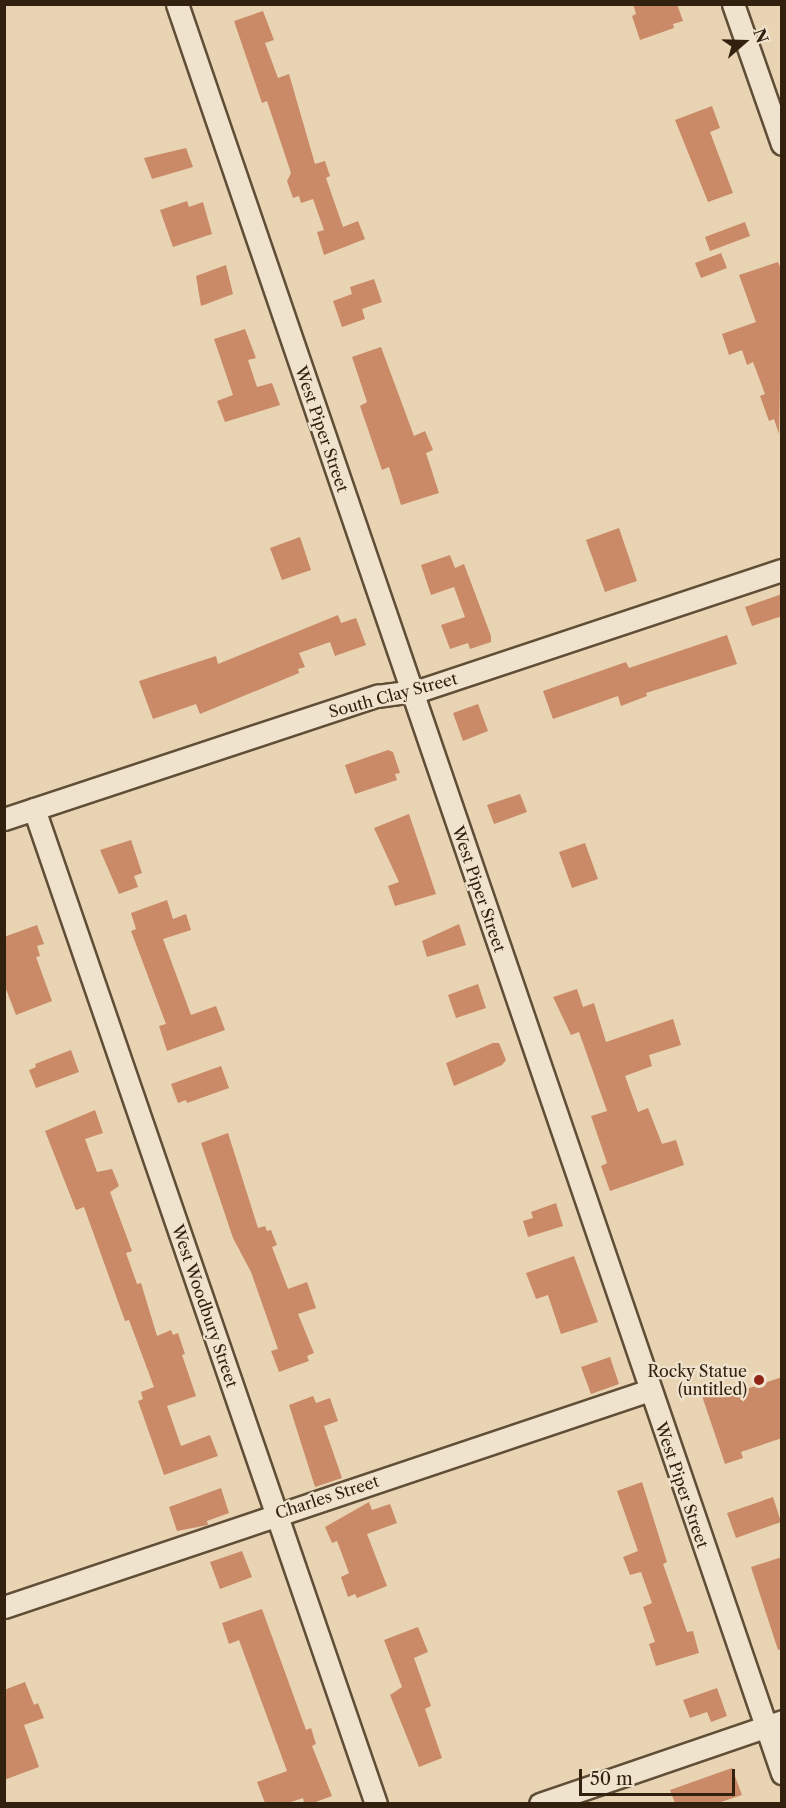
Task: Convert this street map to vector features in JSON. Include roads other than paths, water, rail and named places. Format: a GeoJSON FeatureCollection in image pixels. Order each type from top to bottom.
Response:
{"type":"FeatureCollection","features":[{"type":"Feature","properties":{"kind":"street","name":"West Piper Street"},"geometry":{"type":"LineString","coordinates":[[177,4],[650,1390],[773,1724],[782,1773]]}},
{"type":"Feature","properties":{"kind":"street"},"geometry":{"type":"LineString","coordinates":[[733,4],[781,141]]}},
{"type":"Feature","properties":{"kind":"street","name":"South Clay Street"},"geometry":{"type":"LineString","coordinates":[[4,819],[377,696],[412,691],[782,570]]}},
{"type":"Feature","properties":{"kind":"street","name":"West Woodbury Street"},"geometry":{"type":"LineString","coordinates":[[34,809],[376,1803]]}},
{"type":"Feature","properties":{"kind":"street","name":"Charles Street"},"geometry":{"type":"LineString","coordinates":[[4,1607],[277,1513],[650,1390]]}},
{"type":"Feature","properties":{"kind":"street"},"geometry":{"type":"LineString","coordinates":[[540,1803],[773,1724]]}},
{"type":"Feature","properties":{"kind":"place","name":"Rocky Statue (untitled)"},"geometry":{"type":"Point","coordinates":[759,1380]}}]}
